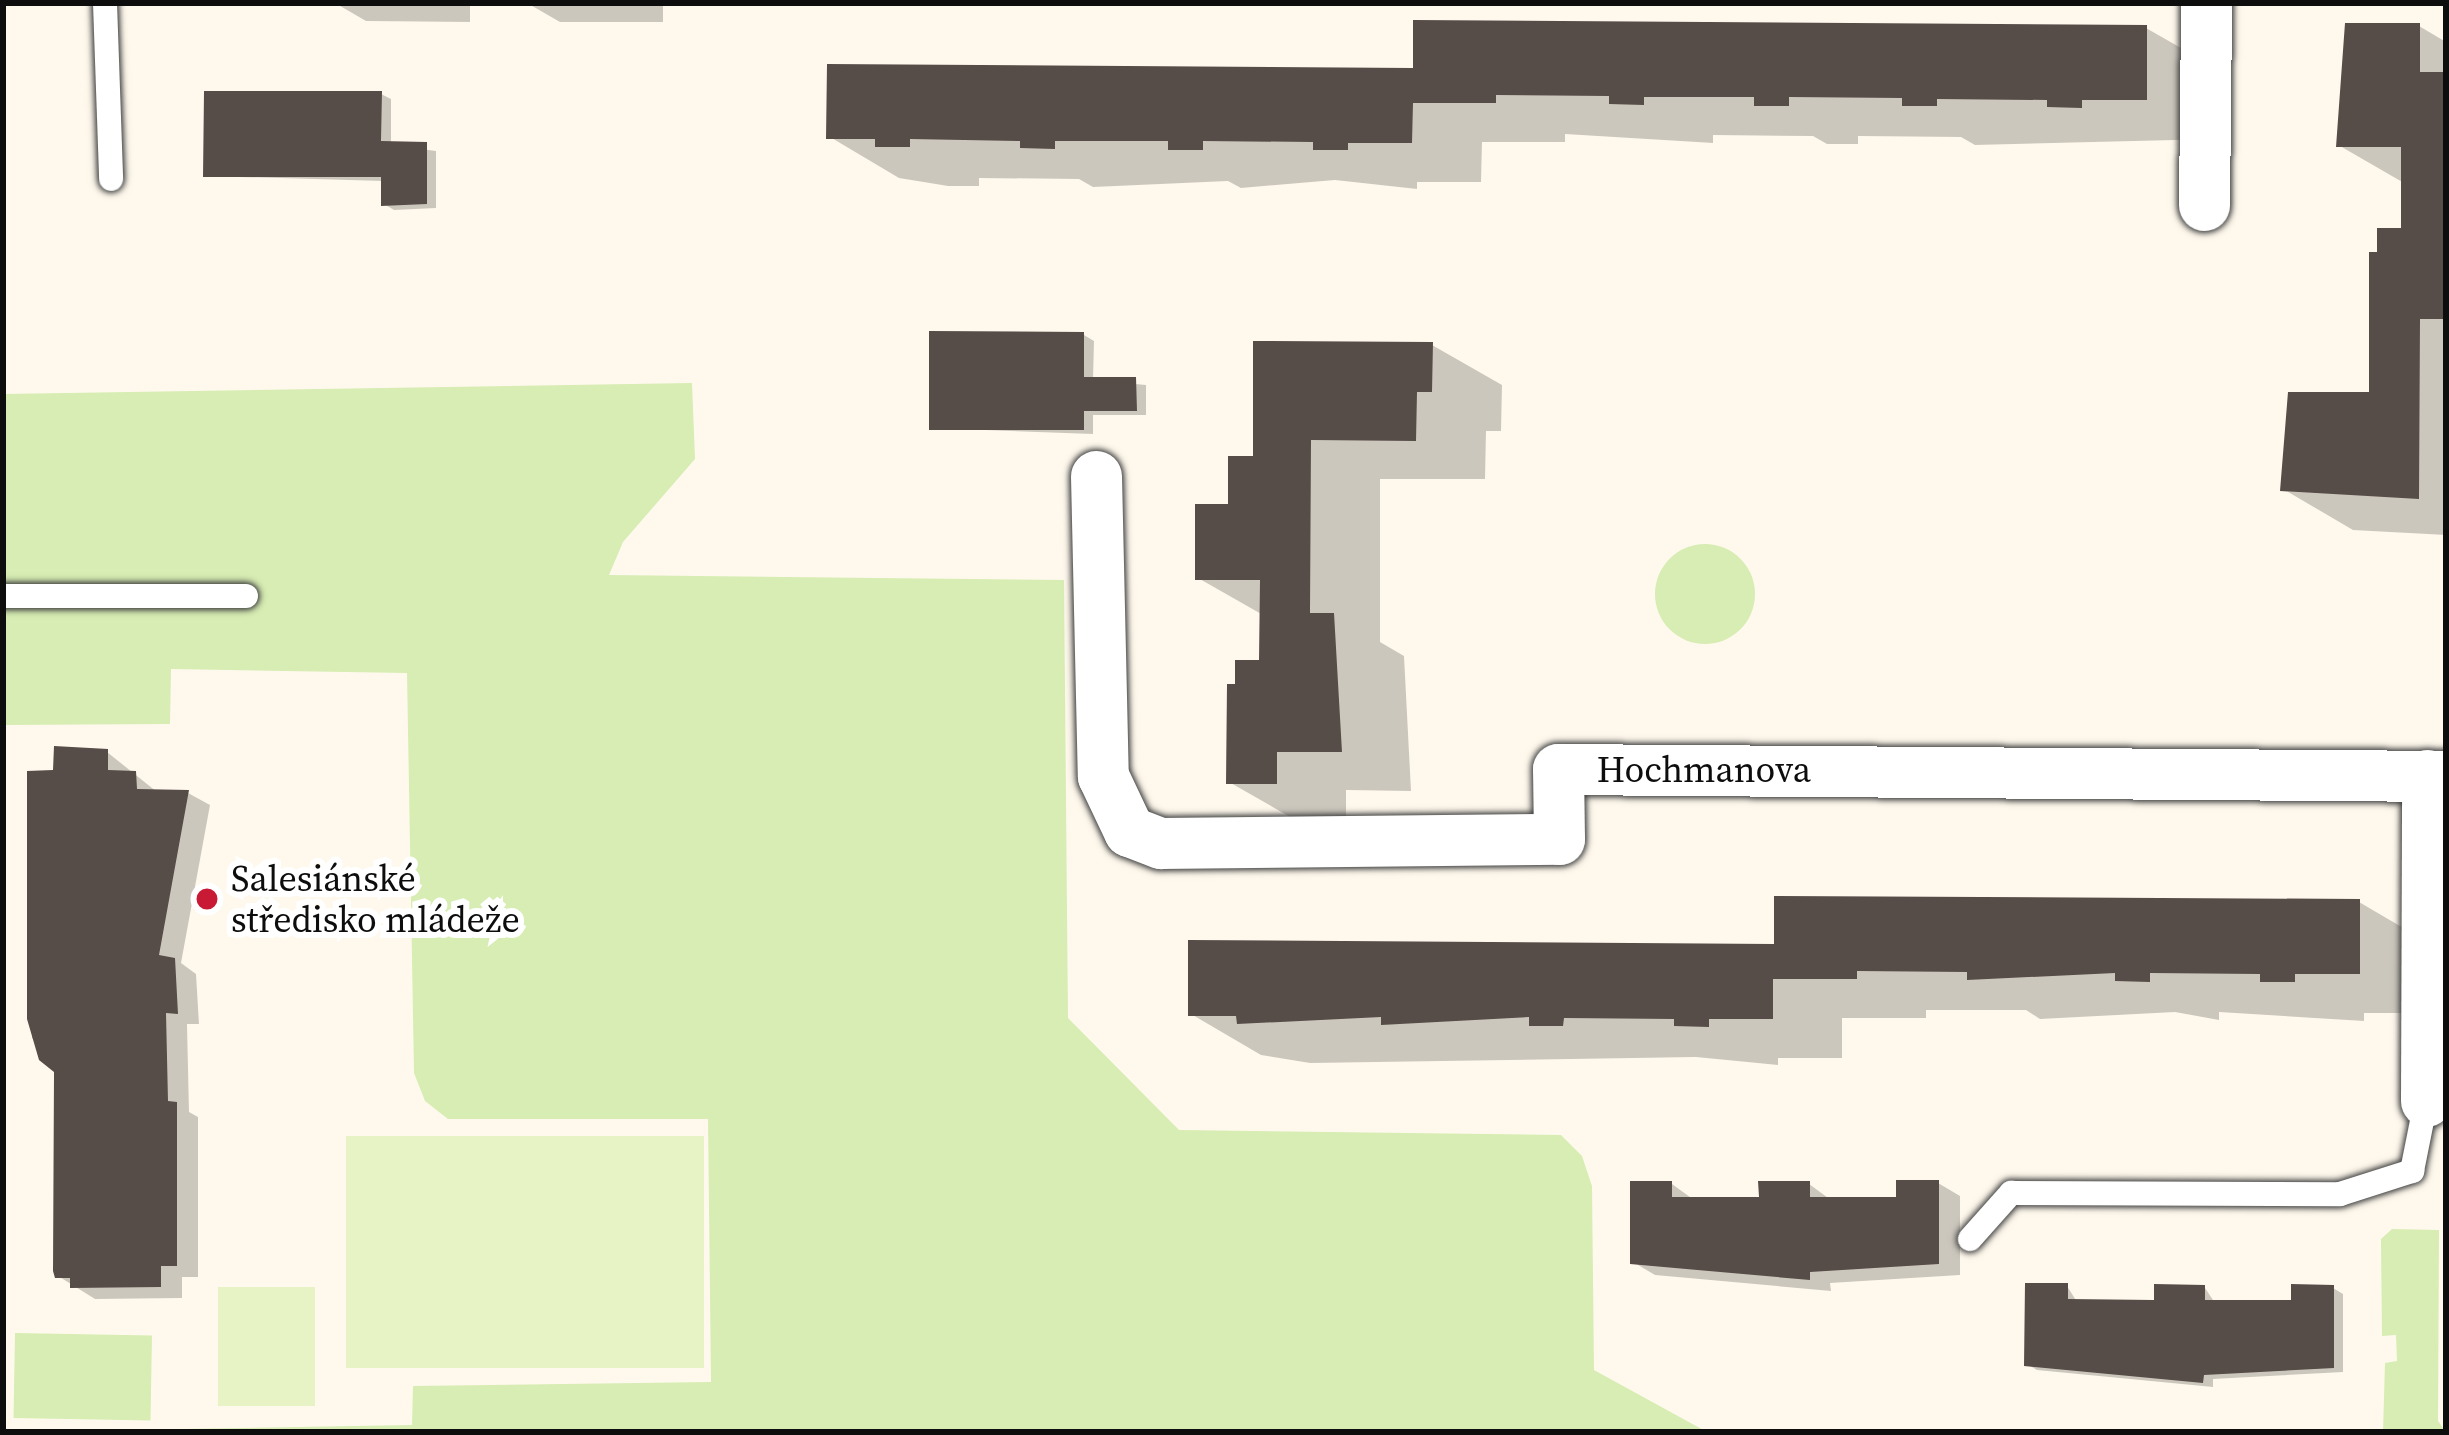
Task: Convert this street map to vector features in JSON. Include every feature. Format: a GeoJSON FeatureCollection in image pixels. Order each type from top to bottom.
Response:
{"type":"FeatureCollection","features":[{"type":"Feature","properties":{"kind":"street"},"geometry":{"type":"LineString","coordinates":[[2204,205],[2206,3]]}},
{"type":"Feature","properties":{"kind":"street","name":"Hochmanova"},"geometry":{"type":"LineString","coordinates":[[1096,476],[1103,776],[1130,832],[1161,843],[1559,839],[1558,769],[2436,776],[2426,1101]]}},
{"type":"Feature","properties":{"kind":"lane"},"geometry":{"type":"LineString","coordinates":[[105,3],[111,179]]}},
{"type":"Feature","properties":{"kind":"lane"},"geometry":{"type":"LineString","coordinates":[[3,596],[246,596]]}},
{"type":"Feature","properties":{"kind":"lane","name":"Hochmanova"},"geometry":{"type":"LineString","coordinates":[[1970,1239],[2011,1193],[2340,1194],[2412,1171],[2426,1101]]}},
{"type":"Feature","properties":{"kind":"green space"},"geometry":{"type":"Polygon","coordinates":[[[692,383],[695,459],[623,542],[609,575],[1064,580],[1068,1018],[1179,1130],[1561,1135],[1582,1156],[1592,1186],[1594,1370],[1707,1432],[3,1432],[412,1425],[413,1386],[711,1382],[708,1119],[448,1119],[425,1101],[414,1073],[407,673],[171,669],[170,724],[3,725],[3,394],[692,383]]]}},
{"type":"Feature","properties":{"kind":"green space"},"geometry":{"type":"Polygon","coordinates":[[[1705,544],[1733,552],[1747,566],[1755,594],[1747,622],[1733,636],[1705,644],[1677,636],[1663,622],[1655,594],[1663,566],[1677,552],[1705,544]]]}},
{"type":"Feature","properties":{"kind":"green space"},"geometry":{"type":"Polygon","coordinates":[[[346,1136],[704,1136],[704,1368],[346,1368],[346,1136]]]}},
{"type":"Feature","properties":{"kind":"green space"},"geometry":{"type":"Polygon","coordinates":[[[2392,1229],[2439,1230],[2438,1421],[2446,1432],[2383,1432],[2385,1363],[2397,1361],[2396,1335],[2382,1336],[2381,1239],[2392,1229]]]}},
{"type":"Feature","properties":{"kind":"green space"},"geometry":{"type":"Polygon","coordinates":[[[218,1287],[315,1287],[315,1406],[218,1406],[218,1287]]]}},
{"type":"Feature","properties":{"kind":"green space"},"geometry":{"type":"Polygon","coordinates":[[[15,1333],[152,1335],[150,1420],[14,1418],[15,1333]]]}},
{"type":"Feature","properties":{"kind":"building"},"geometry":{"type":"Polygon","coordinates":[[[1413,20],[2147,25],[2147,100],[2082,100],[2082,108],[2047,107],[2047,100],[1937,99],[1937,106],[1902,106],[1902,98],[1789,97],[1789,106],[1754,106],[1754,97],[1644,97],[1644,105],[1609,104],[1609,96],[1496,95],[1496,103],[1413,103],[1412,143],[1348,143],[1348,150],[1313,150],[1313,142],[1203,141],[1203,150],[1168,150],[1168,141],[1055,141],[1055,149],[1020,148],[1020,141],[910,139],[910,147],[875,147],[875,139],[826,139],[827,64],[1413,68],[1413,20]]]}},
{"type":"Feature","properties":{"kind":"building"},"geometry":{"type":"Polygon","coordinates":[[[2345,23],[2420,23],[2420,72],[2446,72],[2446,319],[2420,319],[2419,499],[2280,491],[2288,392],[2369,392],[2369,252],[2377,252],[2377,228],[2401,228],[2401,147],[2336,147],[2345,23]]]}},
{"type":"Feature","properties":{"kind":"building"},"geometry":{"type":"Polygon","coordinates":[[[204,91],[382,91],[381,141],[427,142],[427,204],[381,206],[381,177],[203,177],[204,91]]]}},
{"type":"Feature","properties":{"kind":"building"},"geometry":{"type":"Polygon","coordinates":[[[929,331],[1084,332],[1084,377],[1136,377],[1137,411],[1084,411],[1084,430],[929,430],[929,331]]]}},
{"type":"Feature","properties":{"kind":"building"},"geometry":{"type":"Polygon","coordinates":[[[1253,341],[1433,342],[1432,392],[1417,392],[1416,441],[1311,440],[1310,613],[1334,613],[1342,752],[1277,752],[1277,784],[1226,784],[1227,684],[1235,684],[1235,660],[1259,660],[1260,580],[1195,580],[1195,504],[1228,504],[1228,456],[1253,456],[1253,341]]]}},
{"type":"Feature","properties":{"kind":"building"},"geometry":{"type":"Polygon","coordinates":[[[54,746],[108,749],[108,770],[136,771],[137,789],[189,790],[159,955],[175,958],[178,1014],[166,1013],[168,1101],[177,1102],[177,1266],[161,1266],[161,1287],[70,1288],[70,1278],[55,1278],[53,1271],[54,1072],[39,1060],[27,1019],[27,771],[53,770],[54,746]]]}},
{"type":"Feature","properties":{"kind":"building"},"geometry":{"type":"Polygon","coordinates":[[[1774,896],[2360,899],[2360,974],[2295,974],[2295,982],[2260,982],[2260,974],[2150,973],[2150,982],[2115,981],[2115,973],[1967,980],[1967,972],[1857,971],[1857,979],[1773,979],[1773,1019],[1709,1019],[1709,1027],[1674,1026],[1674,1019],[1564,1018],[1563,1026],[1529,1026],[1529,1017],[1381,1025],[1381,1017],[1237,1024],[1236,1016],[1188,1016],[1188,940],[1774,944],[1774,896]]]}},
{"type":"Feature","properties":{"kind":"building"},"geometry":{"type":"Polygon","coordinates":[[[1896,1180],[1939,1180],[1939,1264],[1810,1272],[1810,1280],[1630,1264],[1630,1181],[1672,1181],[1672,1197],[1759,1197],[1758,1181],[1810,1181],[1810,1197],[1896,1197],[1896,1180]]]}},
{"type":"Feature","properties":{"kind":"building"},"geometry":{"type":"Polygon","coordinates":[[[2025,1283],[2068,1283],[2068,1299],[2154,1300],[2154,1284],[2205,1285],[2205,1300],[2291,1300],[2291,1284],[2334,1285],[2334,1368],[2204,1375],[2203,1383],[2024,1366],[2025,1283]]]}},
{"type":"Feature","properties":{"kind":"place","name":"Salesiánské středisko mládeže"},"geometry":{"type":"Point","coordinates":[207,899]}}]}
